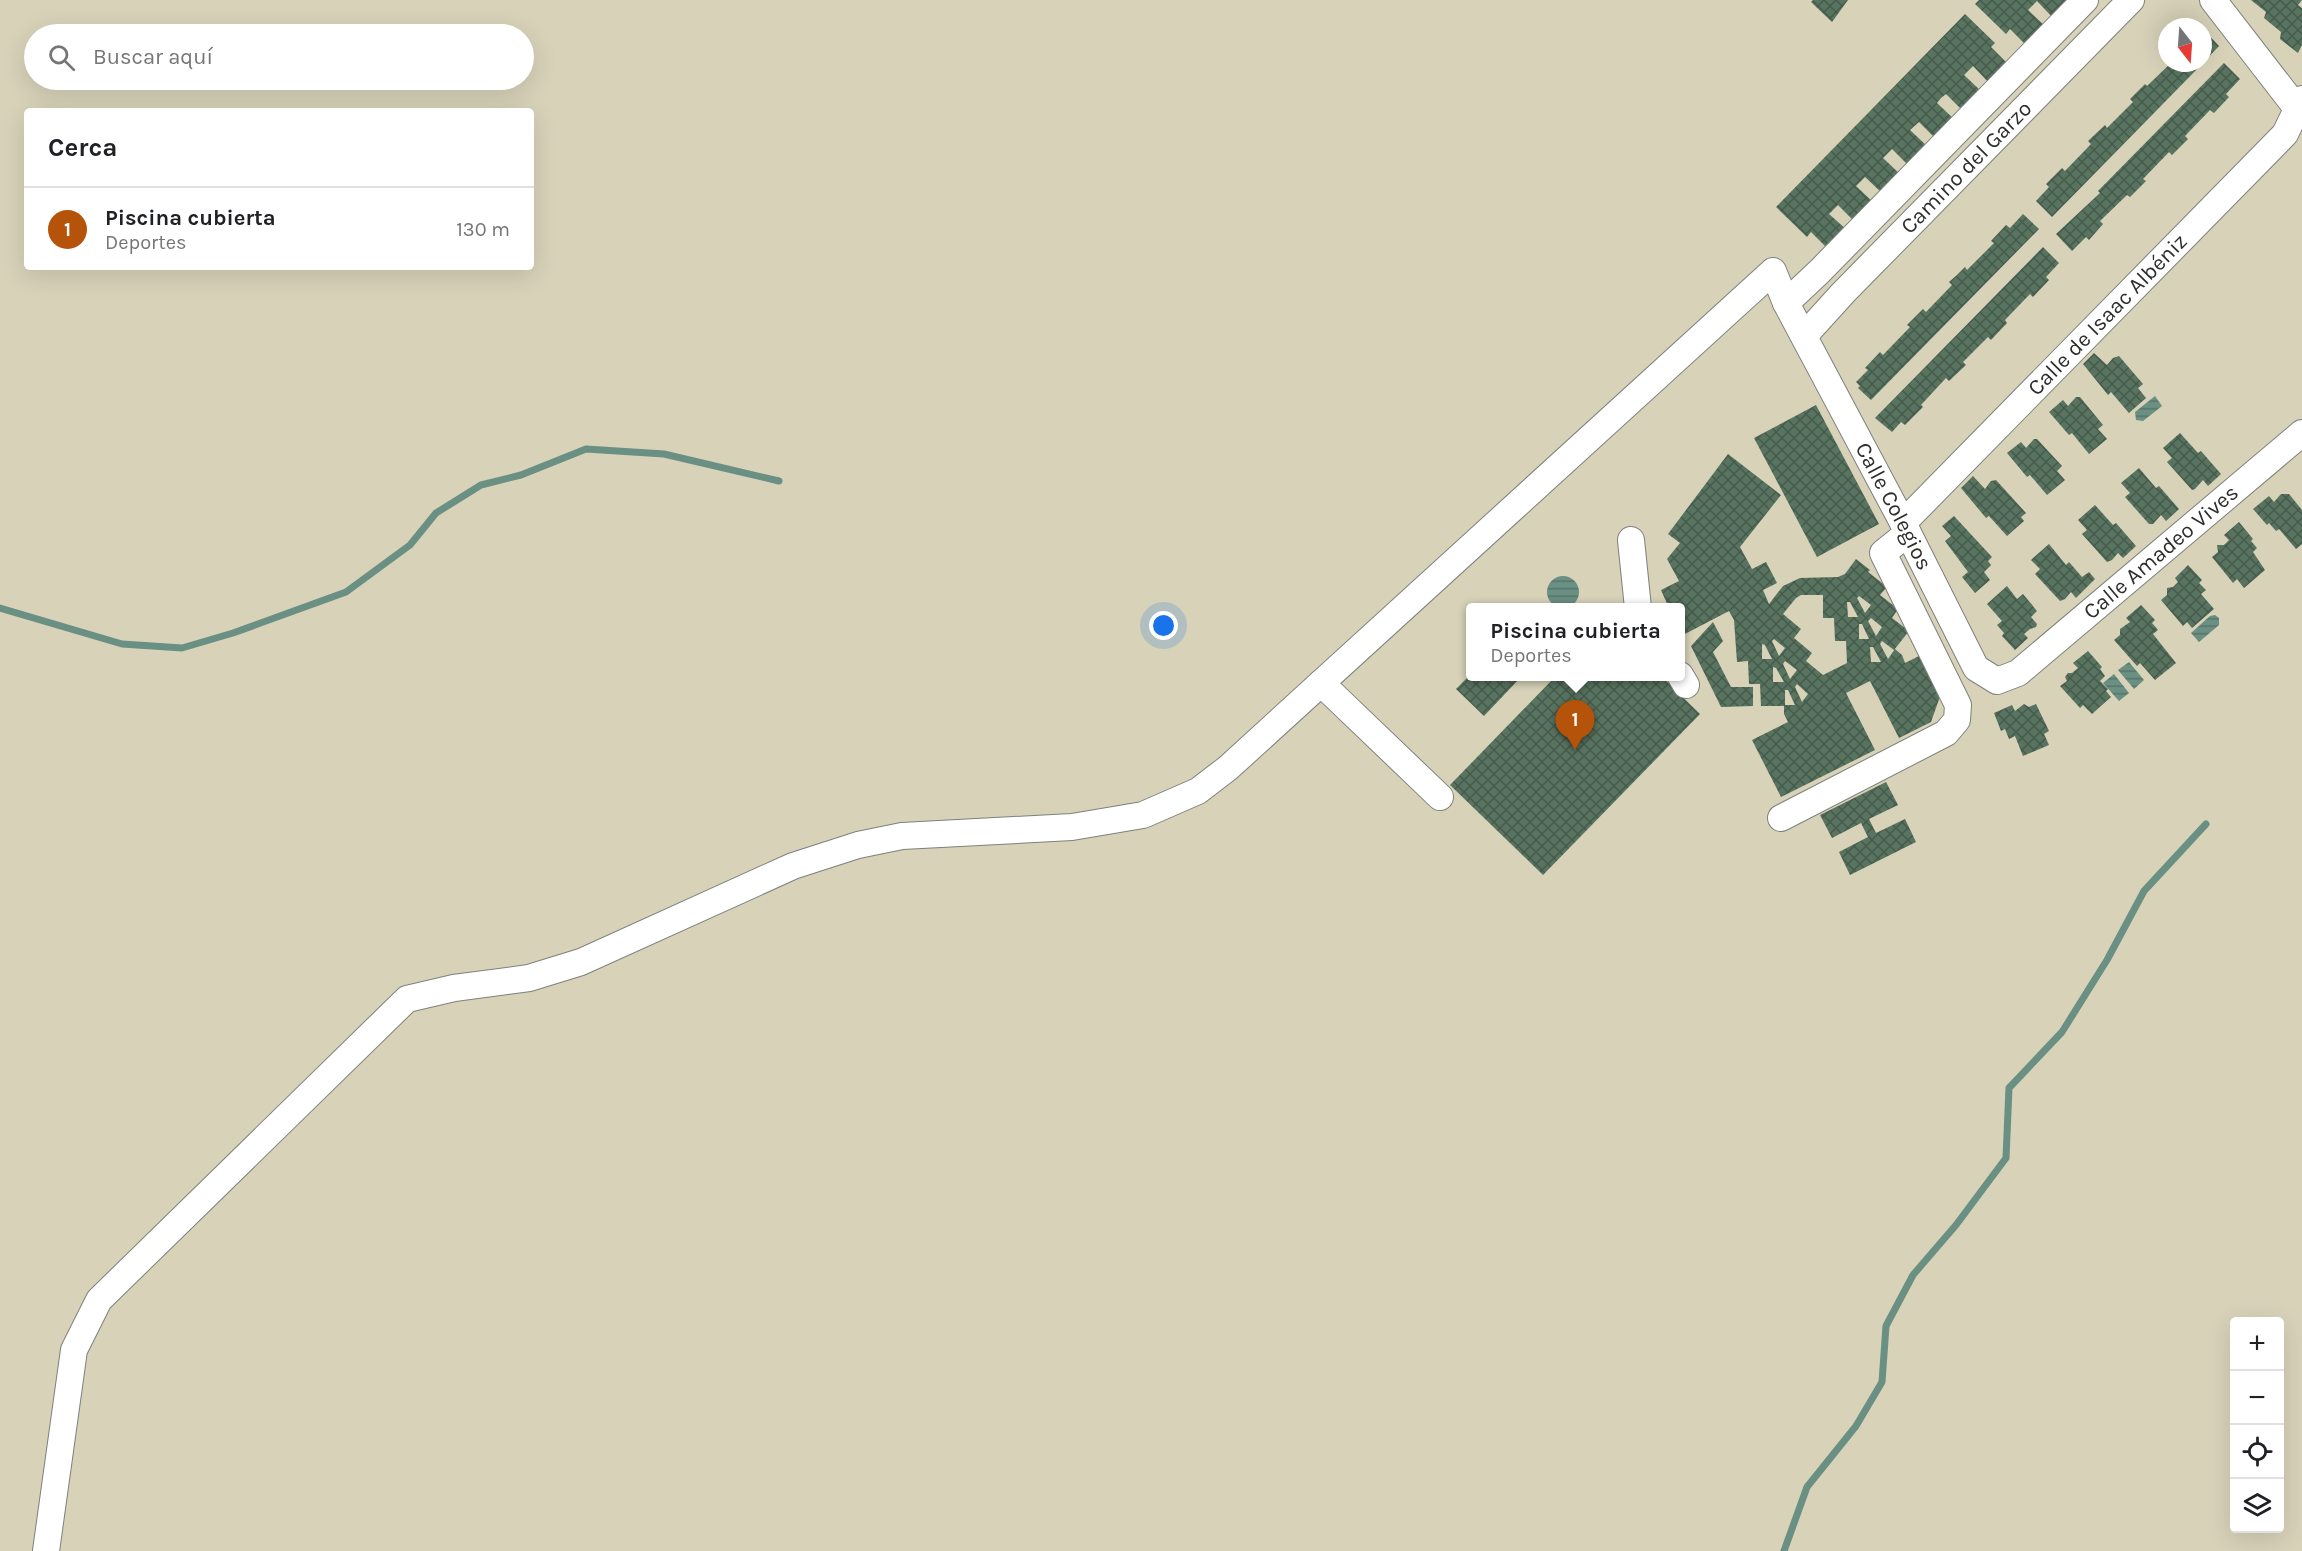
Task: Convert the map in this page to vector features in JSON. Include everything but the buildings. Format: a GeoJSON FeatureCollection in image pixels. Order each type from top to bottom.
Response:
{"type":"FeatureCollection","features":[{"type":"Feature","properties":{"kind":"street","name":"Camino del Garzo"},"geometry":{"type":"LineString","coordinates":[[1786,303],[2085,0]]}},
{"type":"Feature","properties":{"kind":"street","name":"Camino del Garzo"},"geometry":{"type":"LineString","coordinates":[[1804,336],[1843,293],[2131,0]]}},
{"type":"Feature","properties":{"kind":"street"},"geometry":{"type":"LineString","coordinates":[[2213,0],[2300,108]]}},
{"type":"Feature","properties":{"kind":"street","name":"Calle de Isaac Albéniz"},"geometry":{"type":"LineString","coordinates":[[1781,818],[1947,733],[1957,720],[1958,705],[1882,553],[2285,134],[2300,108]]}},
{"type":"Feature","properties":{"kind":"street","name":"Calle Colegios"},"geometry":{"type":"LineString","coordinates":[[1321,683],[1773,271],[1786,303],[1976,668],[1996,681],[2018,673]]}},
{"type":"Feature","properties":{"kind":"street","name":"Calle Amadeo Vives"},"geometry":{"type":"LineString","coordinates":[[2018,673],[2302,433]]}},
{"type":"Feature","properties":{"kind":"street"},"geometry":{"type":"LineString","coordinates":[[1631,540],[1637,603]]}},
{"type":"Feature","properties":{"kind":"street"},"geometry":{"type":"LineString","coordinates":[[46,1551],[74,1350],[99,1300],[408,999],[454,988],[529,978],[581,962],[793,866],[858,844],[902,836],[1072,827],[1143,815],[1198,791],[1228,768],[1321,683],[1440,797]]}},
{"type":"Feature","properties":{"kind":"shaded area"},"geometry":{"type":"Polygon","coordinates":[[[0,0],[2302,0],[2302,1551],[0,1551],[0,0]]]}},
{"type":"Feature","properties":{"kind":"shaded area"},"geometry":{"type":"Polygon","coordinates":[[[2155,396],[2162,406],[2143,421],[2136,420],[2135,412],[2155,396]]]}},
{"type":"Feature","properties":{"kind":"shaded area"},"geometry":{"type":"Polygon","coordinates":[[[1557,577],[1569,577],[1578,586],[1578,598],[1574,603],[1552,603],[1548,598],[1548,586],[1557,577]]]}},
{"type":"Feature","properties":{"kind":"shaded area"},"geometry":{"type":"Polygon","coordinates":[[[2215,615],[2219,618],[2219,625],[2199,642],[2191,633],[2210,616],[2215,615]]]}},
{"type":"Feature","properties":{"kind":"shaded area"},"geometry":{"type":"Polygon","coordinates":[[[2129,662],[2144,680],[2134,689],[2118,670],[2129,662]]]}},
{"type":"Feature","properties":{"kind":"shaded area"},"geometry":{"type":"Polygon","coordinates":[[[2114,674],[2129,693],[2119,701],[2103,683],[2114,674]]]}},
{"type":"Feature","properties":{"kind":"waterway"},"geometry":{"type":"LineString","coordinates":[[0,608],[122,644],[182,648],[233,633],[346,592],[410,545],[436,513],[481,485],[521,475],[586,449],[664,454],[779,481]]}},
{"type":"Feature","properties":{"kind":"waterway"},"geometry":{"type":"LineString","coordinates":[[1784,1551],[1807,1487],[1856,1426],[1882,1382],[1886,1326],[1913,1275],[1956,1225],[2006,1158],[2009,1088],[2062,1032],[2107,960],[2144,891],[2206,824]]}},
{"type":"Feature","properties":{"kind":"place","name":"Piscina cubierta"},"geometry":{"type":"Point","coordinates":[1575,750]}}]}
